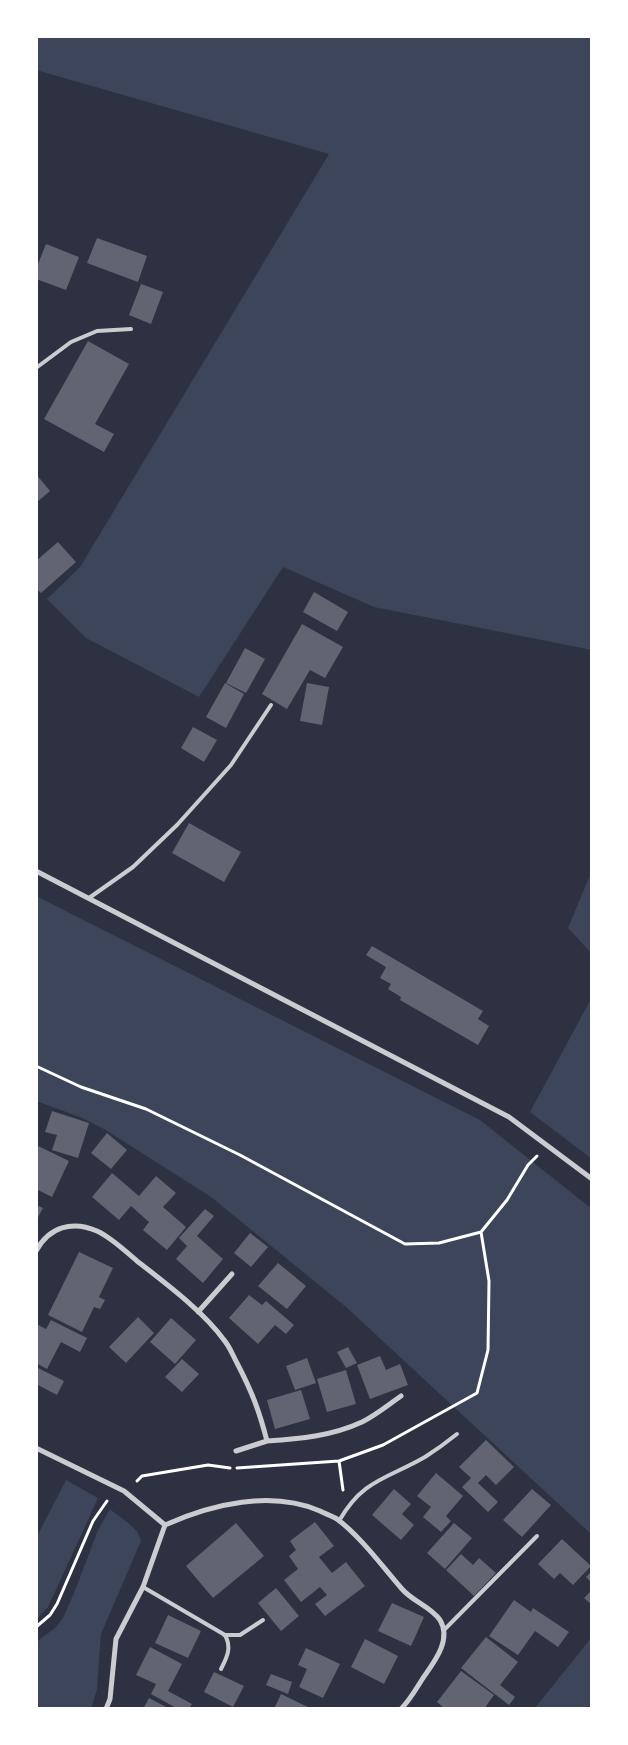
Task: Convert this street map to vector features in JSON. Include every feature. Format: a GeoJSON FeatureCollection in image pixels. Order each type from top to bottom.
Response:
{"type":"FeatureCollection","features":[{"type":"Feature","properties":{"kind":"street"},"geometry":{"type":"LineString","coordinates":[[36,871],[509,1117],[592,1179]]}},
{"type":"Feature","properties":{"kind":"street"},"geometry":{"type":"LineString","coordinates":[[36,1251],[42,1240],[54,1230],[62,1228],[81,1227],[97,1231],[110,1238],[198,1312],[224,1339],[256,1399],[267,1441]]}},
{"type":"Feature","properties":{"kind":"street"},"geometry":{"type":"LineString","coordinates":[[198,1312],[232,1274]]}},
{"type":"Feature","properties":{"kind":"street"},"geometry":{"type":"LineString","coordinates":[[236,1451],[267,1441],[338,1432],[368,1418],[401,1396]]}},
{"type":"Feature","properties":{"kind":"street"},"geometry":{"type":"LineString","coordinates":[[36,1448],[124,1491],[165,1525]]}},
{"type":"Feature","properties":{"kind":"street"},"geometry":{"type":"LineString","coordinates":[[106,1709],[112,1690],[116,1638],[144,1587],[165,1525],[190,1514],[211,1509],[256,1501],[277,1501],[314,1509],[339,1521],[403,1591],[439,1619],[444,1630],[440,1652],[408,1702],[401,1709]]}},
{"type":"Feature","properties":{"kind":"lane"},"geometry":{"type":"LineString","coordinates":[[36,368],[71,342],[97,331],[131,329]]}},
{"type":"Feature","properties":{"kind":"lane"},"geometry":{"type":"LineString","coordinates":[[89,898],[133,868],[178,825],[231,765],[271,705]]}},
{"type":"Feature","properties":{"kind":"lane"},"geometry":{"type":"LineString","coordinates":[[339,1521],[348,1505],[367,1486],[425,1457],[457,1434]]}},
{"type":"Feature","properties":{"kind":"lane"},"geometry":{"type":"LineString","coordinates":[[444,1630],[537,1536]]}},
{"type":"Feature","properties":{"kind":"lane"},"geometry":{"type":"LineString","coordinates":[[144,1587],[224,1635],[240,1635],[263,1620]]}},
{"type":"Feature","properties":{"kind":"lane"},"geometry":{"type":"LineString","coordinates":[[221,1669],[229,1653],[229,1647],[224,1635]]}},
{"type":"Feature","properties":{"kind":"path"},"geometry":{"type":"LineString","coordinates":[[36,1066],[81,1087],[146,1109],[240,1154],[405,1244],[439,1243],[481,1232],[507,1200],[528,1165],[548,1146]]}},
{"type":"Feature","properties":{"kind":"path"},"geometry":{"type":"LineString","coordinates":[[450,1407],[477,1392],[488,1350],[489,1281],[481,1232]]}},
{"type":"Feature","properties":{"kind":"shaded area"},"geometry":{"type":"Polygon","coordinates":[[[36,36],[592,36],[592,650],[374,607],[283,567],[199,697],[86,638],[47,599],[80,567],[329,154],[36,70],[36,36]]]}},
{"type":"Feature","properties":{"kind":"shaded area"},"geometry":{"type":"Polygon","coordinates":[[[592,870],[592,954],[568,928],[592,870]]]}},
{"type":"Feature","properties":{"kind":"shaded area"},"geometry":{"type":"Polygon","coordinates":[[[36,896],[480,1120],[592,1209],[592,1535],[346,1307],[211,1197],[104,1129],[80,1117],[36,1101],[36,896]]]}},
{"type":"Feature","properties":{"kind":"shaded area"},"geometry":{"type":"Polygon","coordinates":[[[592,997],[592,1159],[530,1112],[592,997]]]}},
{"type":"Feature","properties":{"kind":"shaded area"},"geometry":{"type":"Polygon","coordinates":[[[66,1480],[98,1498],[48,1607],[36,1620],[36,1538],[66,1480]]]}},
{"type":"Feature","properties":{"kind":"shaded area"},"geometry":{"type":"Polygon","coordinates":[[[110,1509],[137,1531],[141,1541],[101,1634],[97,1689],[91,1709],[36,1709],[36,1642],[55,1628],[63,1618],[98,1530],[110,1509]]]}},
{"type":"Feature","properties":{"kind":"shaded area"},"geometry":{"type":"Polygon","coordinates":[[[592,1637],[592,1709],[534,1709],[592,1637]]]}},
{"type":"Feature","properties":{"kind":"building"},"geometry":{"type":"Polygon","coordinates":[[[97,238],[147,256],[138,282],[87,263],[97,238]]]}},
{"type":"Feature","properties":{"kind":"building"},"geometry":{"type":"Polygon","coordinates":[[[46,244],[79,257],[66,290],[36,279],[36,269],[46,244]]]}},
{"type":"Feature","properties":{"kind":"building"},"geometry":{"type":"Polygon","coordinates":[[[141,284],[163,292],[151,324],[129,315],[141,284]]]}},
{"type":"Feature","properties":{"kind":"building"},"geometry":{"type":"Polygon","coordinates":[[[88,341],[129,364],[95,424],[114,434],[104,452],[44,419],[88,341]]]}},
{"type":"Feature","properties":{"kind":"building"},"geometry":{"type":"Polygon","coordinates":[[[36,474],[50,491],[36,503],[36,474]]]}},
{"type":"Feature","properties":{"kind":"building"},"geometry":{"type":"Polygon","coordinates":[[[58,542],[76,562],[41,593],[36,588],[36,561],[58,542]]]}},
{"type":"Feature","properties":{"kind":"building"},"geometry":{"type":"Polygon","coordinates":[[[314,592],[348,612],[337,631],[303,612],[314,592]]]}},
{"type":"Feature","properties":{"kind":"building"},"geometry":{"type":"Polygon","coordinates":[[[302,624],[343,647],[325,678],[310,670],[287,709],[262,694],[302,624]]]}},
{"type":"Feature","properties":{"kind":"building"},"geometry":{"type":"Polygon","coordinates":[[[245,648],[265,659],[246,693],[226,683],[245,648]]]}},
{"type":"Feature","properties":{"kind":"building"},"geometry":{"type":"Polygon","coordinates":[[[225,683],[244,694],[226,728],[206,717],[225,683]]]}},
{"type":"Feature","properties":{"kind":"building"},"geometry":{"type":"Polygon","coordinates":[[[307,683],[329,687],[322,725],[300,721],[307,683]]]}},
{"type":"Feature","properties":{"kind":"building"},"geometry":{"type":"Polygon","coordinates":[[[193,727],[217,740],[204,762],[181,748],[193,727]]]}},
{"type":"Feature","properties":{"kind":"building"},"geometry":{"type":"Polygon","coordinates":[[[189,823],[241,852],[224,882],[172,853],[189,823]]]}},
{"type":"Feature","properties":{"kind":"building"},"geometry":{"type":"Polygon","coordinates":[[[372,946],[483,1011],[478,1019],[489,1026],[478,1045],[400,1000],[401,997],[388,989],[391,984],[380,978],[386,967],[366,955],[372,946]]]}},
{"type":"Feature","properties":{"kind":"building"},"geometry":{"type":"Polygon","coordinates":[[[52,1111],[89,1123],[78,1158],[52,1150],[57,1135],[45,1132],[52,1111]]]}},
{"type":"Feature","properties":{"kind":"building"},"geometry":{"type":"Polygon","coordinates":[[[107,1133],[127,1150],[111,1169],[91,1153],[107,1133]]]}},
{"type":"Feature","properties":{"kind":"building"},"geometry":{"type":"Polygon","coordinates":[[[36,1145],[69,1161],[52,1197],[36,1189],[36,1145]]]}},
{"type":"Feature","properties":{"kind":"building"},"geometry":{"type":"Polygon","coordinates":[[[112,1173],[139,1196],[156,1176],[176,1193],[163,1207],[186,1227],[167,1250],[143,1230],[149,1222],[131,1206],[119,1220],[92,1197],[112,1173]]]}},
{"type":"Feature","properties":{"kind":"building"},"geometry":{"type":"Polygon","coordinates":[[[36,1205],[43,1208],[36,1221],[36,1205]]]}},
{"type":"Feature","properties":{"kind":"building"},"geometry":{"type":"Polygon","coordinates":[[[205,1209],[214,1216],[197,1236],[223,1259],[203,1283],[176,1259],[187,1246],[179,1238],[205,1209]]]}},
{"type":"Feature","properties":{"kind":"building"},"geometry":{"type":"Polygon","coordinates":[[[250,1233],[268,1247],[251,1267],[234,1253],[250,1233]]]}},
{"type":"Feature","properties":{"kind":"building"},"geometry":{"type":"Polygon","coordinates":[[[79,1252],[113,1268],[99,1297],[105,1300],[100,1309],[94,1307],[82,1332],[48,1315],[79,1252]]]}},
{"type":"Feature","properties":{"kind":"building"},"geometry":{"type":"Polygon","coordinates":[[[278,1263],[306,1286],[287,1309],[258,1286],[278,1263]]]}},
{"type":"Feature","properties":{"kind":"building"},"geometry":{"type":"Polygon","coordinates":[[[249,1295],[262,1305],[266,1301],[294,1325],[286,1334],[275,1325],[258,1344],[229,1318],[249,1295]]]}},
{"type":"Feature","properties":{"kind":"building"},"geometry":{"type":"Polygon","coordinates":[[[138,1317],[154,1333],[126,1363],[109,1347],[138,1317]]]}},
{"type":"Feature","properties":{"kind":"building"},"geometry":{"type":"Polygon","coordinates":[[[171,1318],[196,1340],[175,1364],[150,1342],[171,1318]]]}},
{"type":"Feature","properties":{"kind":"building"},"geometry":{"type":"Polygon","coordinates":[[[51,1320],[87,1338],[80,1352],[61,1342],[47,1369],[36,1363],[36,1324],[46,1329],[51,1320]]]}},
{"type":"Feature","properties":{"kind":"building"},"geometry":{"type":"Polygon","coordinates":[[[348,1347],[357,1363],[346,1368],[337,1352],[348,1347]]]}},
{"type":"Feature","properties":{"kind":"building"},"geometry":{"type":"Polygon","coordinates":[[[380,1356],[386,1370],[400,1364],[408,1385],[370,1399],[357,1365],[380,1356]]]}},
{"type":"Feature","properties":{"kind":"building"},"geometry":{"type":"Polygon","coordinates":[[[307,1358],[316,1383],[295,1390],[286,1366],[307,1358]]]}},
{"type":"Feature","properties":{"kind":"building"},"geometry":{"type":"Polygon","coordinates":[[[182,1359],[199,1374],[182,1392],[165,1377],[182,1359]]]}},
{"type":"Feature","properties":{"kind":"building"},"geometry":{"type":"Polygon","coordinates":[[[36,1367],[64,1381],[57,1395],[38,1385],[36,1388],[36,1367]]]}},
{"type":"Feature","properties":{"kind":"building"},"geometry":{"type":"Polygon","coordinates":[[[346,1370],[356,1404],[327,1412],[317,1379],[346,1370]]]}},
{"type":"Feature","properties":{"kind":"building"},"geometry":{"type":"Polygon","coordinates":[[[301,1390],[310,1419],[275,1429],[267,1400],[301,1390]]]}},
{"type":"Feature","properties":{"kind":"building"},"geometry":{"type":"Polygon","coordinates":[[[486,1440],[514,1467],[496,1485],[486,1475],[478,1483],[498,1502],[488,1512],[462,1487],[471,1478],[459,1467],[486,1440]]]}},
{"type":"Feature","properties":{"kind":"building"},"geometry":{"type":"Polygon","coordinates":[[[436,1473],[463,1496],[446,1516],[451,1521],[441,1532],[423,1517],[431,1507],[417,1496],[436,1473]]]}},
{"type":"Feature","properties":{"kind":"building"},"geometry":{"type":"Polygon","coordinates":[[[394,1489],[411,1504],[402,1514],[414,1525],[401,1540],[372,1515],[394,1489]]]}},
{"type":"Feature","properties":{"kind":"building"},"geometry":{"type":"Polygon","coordinates":[[[532,1489],[551,1505],[522,1537],[503,1520],[532,1489]]]}},
{"type":"Feature","properties":{"kind":"building"},"geometry":{"type":"Polygon","coordinates":[[[315,1522],[334,1546],[319,1557],[332,1573],[346,1562],[365,1586],[325,1616],[315,1604],[327,1595],[320,1587],[301,1602],[284,1580],[298,1569],[289,1556],[296,1550],[290,1541],[315,1522]]]}},
{"type":"Feature","properties":{"kind":"building"},"geometry":{"type":"Polygon","coordinates":[[[236,1523],[264,1556],[213,1598],[186,1566],[236,1523]]]}},
{"type":"Feature","properties":{"kind":"building"},"geometry":{"type":"Polygon","coordinates":[[[454,1523],[472,1538],[445,1569],[427,1553],[454,1523]]]}},
{"type":"Feature","properties":{"kind":"building"},"geometry":{"type":"Polygon","coordinates":[[[562,1539],[591,1566],[573,1585],[560,1573],[554,1579],[538,1564],[562,1539]]]}},
{"type":"Feature","properties":{"kind":"building"},"geometry":{"type":"Polygon","coordinates":[[[461,1554],[473,1565],[479,1558],[496,1573],[474,1596],[446,1570],[461,1554]]]}},
{"type":"Feature","properties":{"kind":"building"},"geometry":{"type":"Polygon","coordinates":[[[592,1571],[592,1583],[586,1577],[592,1571]]]}},
{"type":"Feature","properties":{"kind":"building"},"geometry":{"type":"Polygon","coordinates":[[[276,1588],[299,1616],[281,1631],[258,1603],[276,1588]]]}},
{"type":"Feature","properties":{"kind":"building"},"geometry":{"type":"Polygon","coordinates":[[[592,1590],[592,1605],[584,1598],[592,1590]]]}},
{"type":"Feature","properties":{"kind":"building"},"geometry":{"type":"Polygon","coordinates":[[[514,1600],[531,1612],[533,1608],[569,1632],[558,1647],[535,1631],[518,1655],[489,1636],[514,1600]]]}},
{"type":"Feature","properties":{"kind":"building"},"geometry":{"type":"Polygon","coordinates":[[[392,1603],[424,1617],[411,1646],[378,1631],[392,1603]]]}},
{"type":"Feature","properties":{"kind":"building"},"geometry":{"type":"Polygon","coordinates":[[[168,1615],[201,1631],[188,1658],[155,1643],[168,1615]]]}},
{"type":"Feature","properties":{"kind":"building"},"geometry":{"type":"Polygon","coordinates":[[[486,1637],[518,1662],[500,1685],[515,1697],[509,1705],[461,1668],[486,1637]]]}},
{"type":"Feature","properties":{"kind":"building"},"geometry":{"type":"Polygon","coordinates":[[[365,1639],[398,1656],[384,1684],[351,1667],[365,1639]]]}},
{"type":"Feature","properties":{"kind":"building"},"geometry":{"type":"Polygon","coordinates":[[[150,1647],[182,1664],[168,1691],[192,1704],[189,1709],[178,1709],[151,1694],[156,1684],[136,1675],[150,1647]]]}},
{"type":"Feature","properties":{"kind":"building"},"geometry":{"type":"Polygon","coordinates":[[[306,1648],[340,1664],[323,1698],[299,1687],[307,1669],[298,1665],[306,1648]]]}},
{"type":"Feature","properties":{"kind":"building"},"geometry":{"type":"Polygon","coordinates":[[[461,1671],[494,1695],[484,1709],[445,1709],[437,1702],[461,1671]]]}},
{"type":"Feature","properties":{"kind":"building"},"geometry":{"type":"Polygon","coordinates":[[[214,1672],[244,1686],[233,1707],[204,1692],[214,1672]]]}},
{"type":"Feature","properties":{"kind":"building"},"geometry":{"type":"Polygon","coordinates":[[[271,1674],[292,1682],[288,1694],[266,1685],[271,1674]]]}},
{"type":"Feature","properties":{"kind":"building"},"geometry":{"type":"Polygon","coordinates":[[[281,1694],[312,1709],[274,1709],[281,1694]]]}},
{"type":"Feature","properties":{"kind":"building"},"geometry":{"type":"Polygon","coordinates":[[[149,1698],[170,1709],[143,1709],[149,1698]]]}}]}
